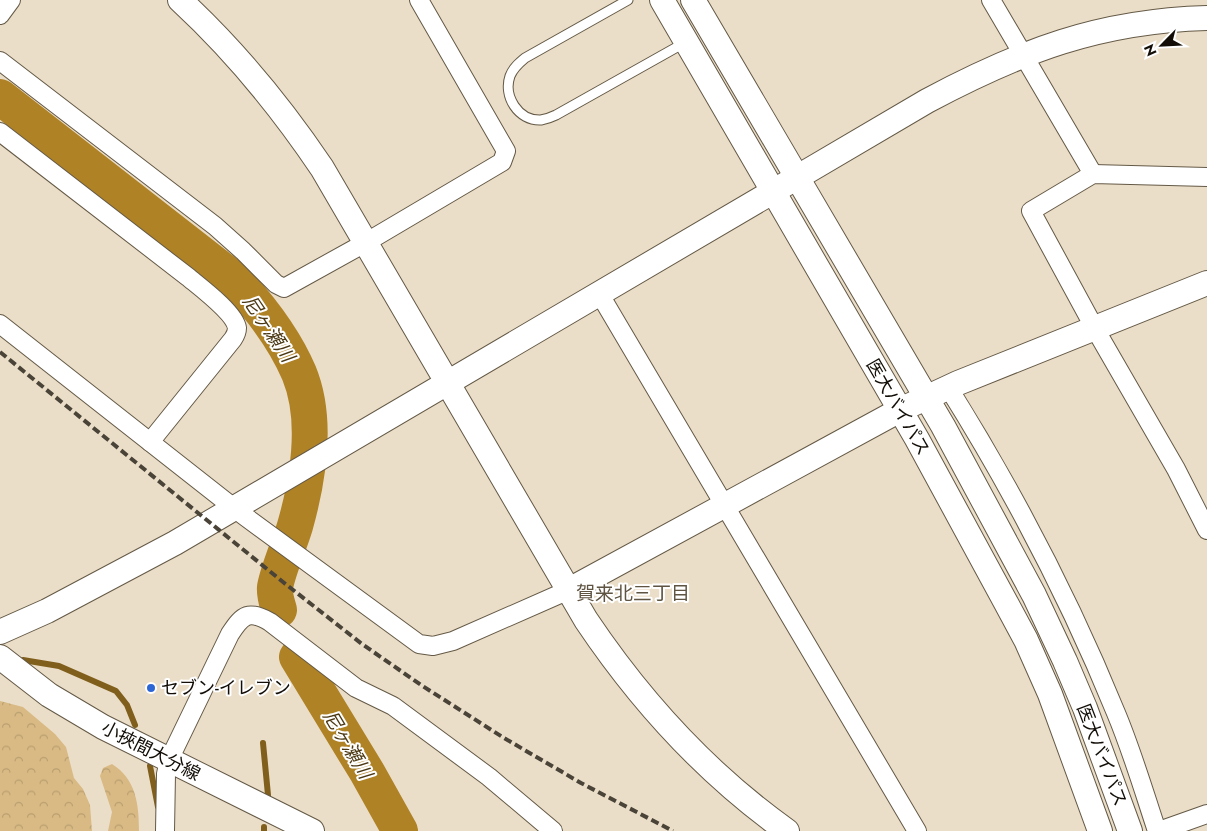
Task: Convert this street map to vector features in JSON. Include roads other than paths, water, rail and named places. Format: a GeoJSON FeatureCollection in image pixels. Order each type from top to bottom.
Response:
{"type":"FeatureCollection","features":[{"type":"Feature","properties":{"kind":"street"},"geometry":{"type":"LineString","coordinates":[[0,15],[12,0]]}},
{"type":"Feature","properties":{"kind":"street"},"geometry":{"type":"LineString","coordinates":[[180,0],[231,50],[283,114],[322,168],[586,620],[625,675],[674,733],[705,764],[743,798],[787,831]]}},
{"type":"Feature","properties":{"kind":"street"},"geometry":{"type":"LineString","coordinates":[[0,61],[208,221],[244,251],[281,288],[365,243],[502,162],[506,151],[419,0]]}},
{"type":"Feature","properties":{"kind":"street","name":"医大バイパス"},"geometry":{"type":"LineString","coordinates":[[662,0],[962,518],[1026,640],[1050,694],[1100,831]]}},
{"type":"Feature","properties":{"kind":"street","name":"医大バイパス"},"geometry":{"type":"LineString","coordinates":[[693,0],[926,397],[1034,594],[1092,726],[1130,831]]}},
{"type":"Feature","properties":{"kind":"street"},"geometry":{"type":"LineString","coordinates":[[991,0],[1093,174]]}},
{"type":"Feature","properties":{"kind":"street"},"geometry":{"type":"LineString","coordinates":[[0,632],[47,611],[175,542],[927,101],[966,80],[1023,54],[1083,34],[1145,22],[1207,18]]}},
{"type":"Feature","properties":{"kind":"street"},"geometry":{"type":"LineString","coordinates":[[0,132],[188,277],[217,302],[237,327],[233,339],[150,442]]}},
{"type":"Feature","properties":{"kind":"street"},"geometry":{"type":"LineString","coordinates":[[1207,178],[1093,174],[1031,211],[1094,327],[1176,469],[1207,530]]}},
{"type":"Feature","properties":{"kind":"street"},"geometry":{"type":"LineString","coordinates":[[0,324],[233,508],[412,640],[426,646],[453,641],[569,590],[926,397],[1094,327],[1207,283]]}},
{"type":"Feature","properties":{"kind":"street"},"geometry":{"type":"LineString","coordinates":[[599,293],[917,831]]}},
{"type":"Feature","properties":{"kind":"street"},"geometry":{"type":"LineString","coordinates":[[948,387],[972,425],[1025,519],[1066,601],[1117,715],[1158,831],[1207,814]]}},
{"type":"Feature","properties":{"kind":"street"},"geometry":{"type":"LineString","coordinates":[[165,831],[166,774],[169,760],[230,634],[243,617],[255,614],[270,622],[356,688],[394,706],[489,777],[553,831]]}},
{"type":"Feature","properties":{"kind":"street","name":"小挾間大分線"},"geometry":{"type":"LineString","coordinates":[[0,657],[73,710],[103,727],[312,831]]}},
{"type":"Feature","properties":{"kind":"lane"},"geometry":{"type":"LineString","coordinates":[[628,0],[525,58],[516,65],[510,74],[508,86],[509,97],[520,113],[530,118],[541,120],[556,116],[687,42]]}},
{"type":"Feature","properties":{"kind":"waterway","name":"尼ヶ瀬川"},"geometry":{"type":"LineString","coordinates":[[0,97],[235,280],[271,324],[286,348],[299,373],[305,391],[310,429],[307,470],[300,508],[275,587],[275,596],[279,610]]}},
{"type":"Feature","properties":{"kind":"waterway","name":"尼ヶ瀬川"},"geometry":{"type":"LineString","coordinates":[[297,657],[367,772],[400,831]]}},
{"type":"Feature","properties":{"kind":"waterway"},"geometry":{"type":"LineString","coordinates":[[23,660],[59,666],[116,691],[127,705],[135,725]]}},
{"type":"Feature","properties":{"kind":"waterway"},"geometry":{"type":"LineString","coordinates":[[263,743],[268,795]]}},
{"type":"Feature","properties":{"kind":"waterway"},"geometry":{"type":"LineString","coordinates":[[150,766],[158,807]]}},
{"type":"Feature","properties":{"kind":"railway"},"geometry":{"type":"LineString","coordinates":[[0,352],[362,644],[421,685],[504,738],[581,783],[673,831]]}},
{"type":"Feature","properties":{"kind":"place","name":"セブン-イレブン"},"geometry":{"type":"Point","coordinates":[151,688]}},
{"type":"Feature","properties":{"kind":"district","name":"賀来北三丁目"},"geometry":{"type":"Point","coordinates":[633,593]}}]}
